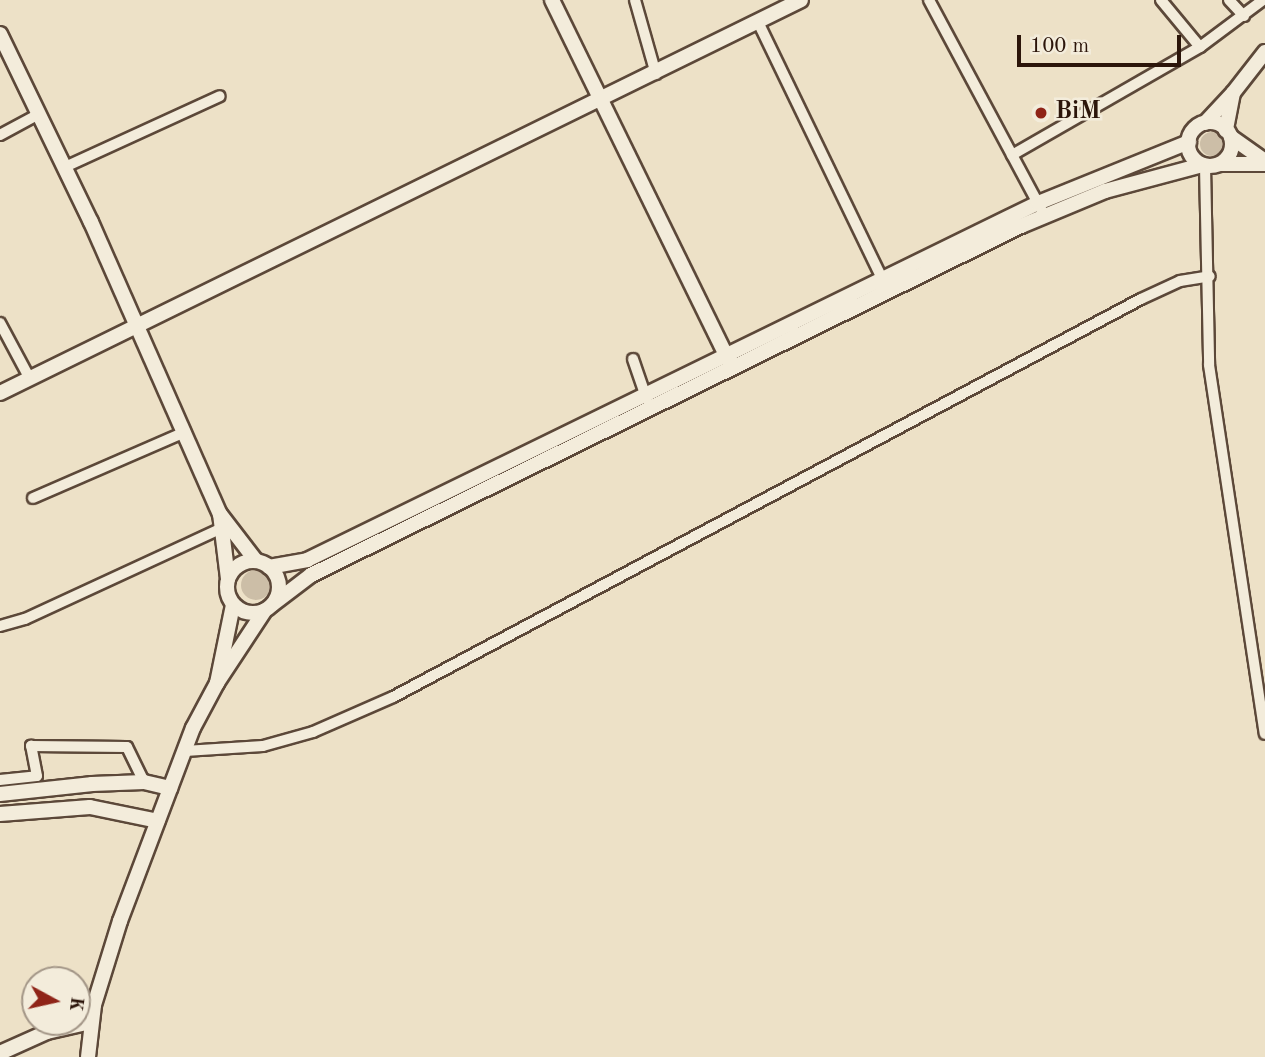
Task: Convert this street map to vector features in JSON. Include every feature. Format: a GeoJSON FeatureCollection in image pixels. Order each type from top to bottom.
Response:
{"type":"FeatureCollection","features":[{"type":"Feature","properties":{"kind":"main road"},"geometry":{"type":"LineString","coordinates":[[552,0],[729,362]]}},
{"type":"Feature","properties":{"kind":"main road"},"geometry":{"type":"LineString","coordinates":[[0,393],[139,328],[759,24],[781,4],[800,0]]}},
{"type":"Feature","properties":{"kind":"main road"},"geometry":{"type":"LineString","coordinates":[[0,33],[5,54],[65,167],[139,328],[221,521],[233,605],[217,683]]}},
{"type":"Feature","properties":{"kind":"main road"},"geometry":{"type":"LineString","coordinates":[[1209,165],[1192,156],[1189,142],[1195,128],[1205,123],[1233,93],[1265,51]]}},
{"type":"Feature","properties":{"kind":"main road"},"geometry":{"type":"LineString","coordinates":[[1209,165],[1231,151],[1228,133],[1233,93]]}},
{"type":"Feature","properties":{"kind":"main road"},"geometry":{"type":"LineString","coordinates":[[1205,123],[1228,133],[1265,162]]}},
{"type":"Feature","properties":{"kind":"main road"},"geometry":{"type":"LineString","coordinates":[[233,605],[247,613],[269,607],[311,575],[729,362],[885,284],[1189,142]]}},
{"type":"Feature","properties":{"kind":"main road"},"geometry":{"type":"LineString","coordinates":[[1042,210],[1159,173],[1209,165],[1265,162]]}},
{"type":"Feature","properties":{"kind":"main road"},"geometry":{"type":"LineString","coordinates":[[228,579],[239,565],[307,560],[648,403]]}},
{"type":"Feature","properties":{"kind":"main road"},"geometry":{"type":"LineString","coordinates":[[91,1021],[120,921],[185,751],[217,683],[269,607],[279,584],[221,521]]}},
{"type":"Feature","properties":{"kind":"main road"},"geometry":{"type":"LineString","coordinates":[[0,794],[144,782],[170,788]]}},
{"type":"Feature","properties":{"kind":"main road"},"geometry":{"type":"LineString","coordinates":[[0,814],[90,807],[158,821]]}},
{"type":"Feature","properties":{"kind":"main road"},"geometry":{"type":"LineString","coordinates":[[0,1053],[38,1036]]}},
{"type":"Feature","properties":{"kind":"main road"},"geometry":{"type":"LineString","coordinates":[[88,1057],[90,1036]]}},
{"type":"Feature","properties":{"kind":"street"},"geometry":{"type":"LineString","coordinates":[[635,0],[656,74]]}},
{"type":"Feature","properties":{"kind":"street"},"geometry":{"type":"LineString","coordinates":[[929,0],[1042,210]]}},
{"type":"Feature","properties":{"kind":"street"},"geometry":{"type":"LineString","coordinates":[[1161,0],[1200,47]]}},
{"type":"Feature","properties":{"kind":"street"},"geometry":{"type":"LineString","coordinates":[[1229,0],[1244,16]]}},
{"type":"Feature","properties":{"kind":"street"},"geometry":{"type":"LineString","coordinates":[[1012,155],[1200,47],[1263,0]]}},
{"type":"Feature","properties":{"kind":"street"},"geometry":{"type":"LineString","coordinates":[[759,24],[885,284]]}},
{"type":"Feature","properties":{"kind":"street"},"geometry":{"type":"LineString","coordinates":[[65,167],[220,96]]}},
{"type":"Feature","properties":{"kind":"street"},"geometry":{"type":"LineString","coordinates":[[0,135],[39,114]]}},
{"type":"Feature","properties":{"kind":"street"},"geometry":{"type":"LineString","coordinates":[[1209,165],[1209,365],[1265,734]]}},
{"type":"Feature","properties":{"kind":"street"},"geometry":{"type":"LineString","coordinates":[[185,751],[264,746],[313,732],[393,697],[1141,299],[1180,281],[1210,276]]}},
{"type":"Feature","properties":{"kind":"street"},"geometry":{"type":"LineString","coordinates":[[0,323],[30,379]]}},
{"type":"Feature","properties":{"kind":"street"},"geometry":{"type":"LineString","coordinates":[[633,359],[648,403]]}},
{"type":"Feature","properties":{"kind":"street"},"geometry":{"type":"LineString","coordinates":[[33,498],[185,432]]}},
{"type":"Feature","properties":{"kind":"street"},"geometry":{"type":"LineString","coordinates":[[0,626],[25,619],[221,521]]}},
{"type":"Feature","properties":{"kind":"street"},"geometry":{"type":"LineString","coordinates":[[0,780],[37,776],[31,746],[127,747],[144,782]]}},
{"type":"Feature","properties":{"kind":"shaded area"},"geometry":{"type":"Polygon","coordinates":[[[1212,132],[1220,136],[1224,144],[1220,152],[1212,156],[1204,152],[1200,144],[1204,136],[1212,132]]]}},
{"type":"Feature","properties":{"kind":"shaded area"},"geometry":{"type":"Polygon","coordinates":[[[256,570],[262,571],[270,579],[270,591],[262,599],[256,600],[250,599],[242,591],[241,585],[242,579],[250,571],[256,570]]]}},
{"type":"Feature","properties":{"kind":"place","name":"BiM"},"geometry":{"type":"Point","coordinates":[1041,113]}}]}
